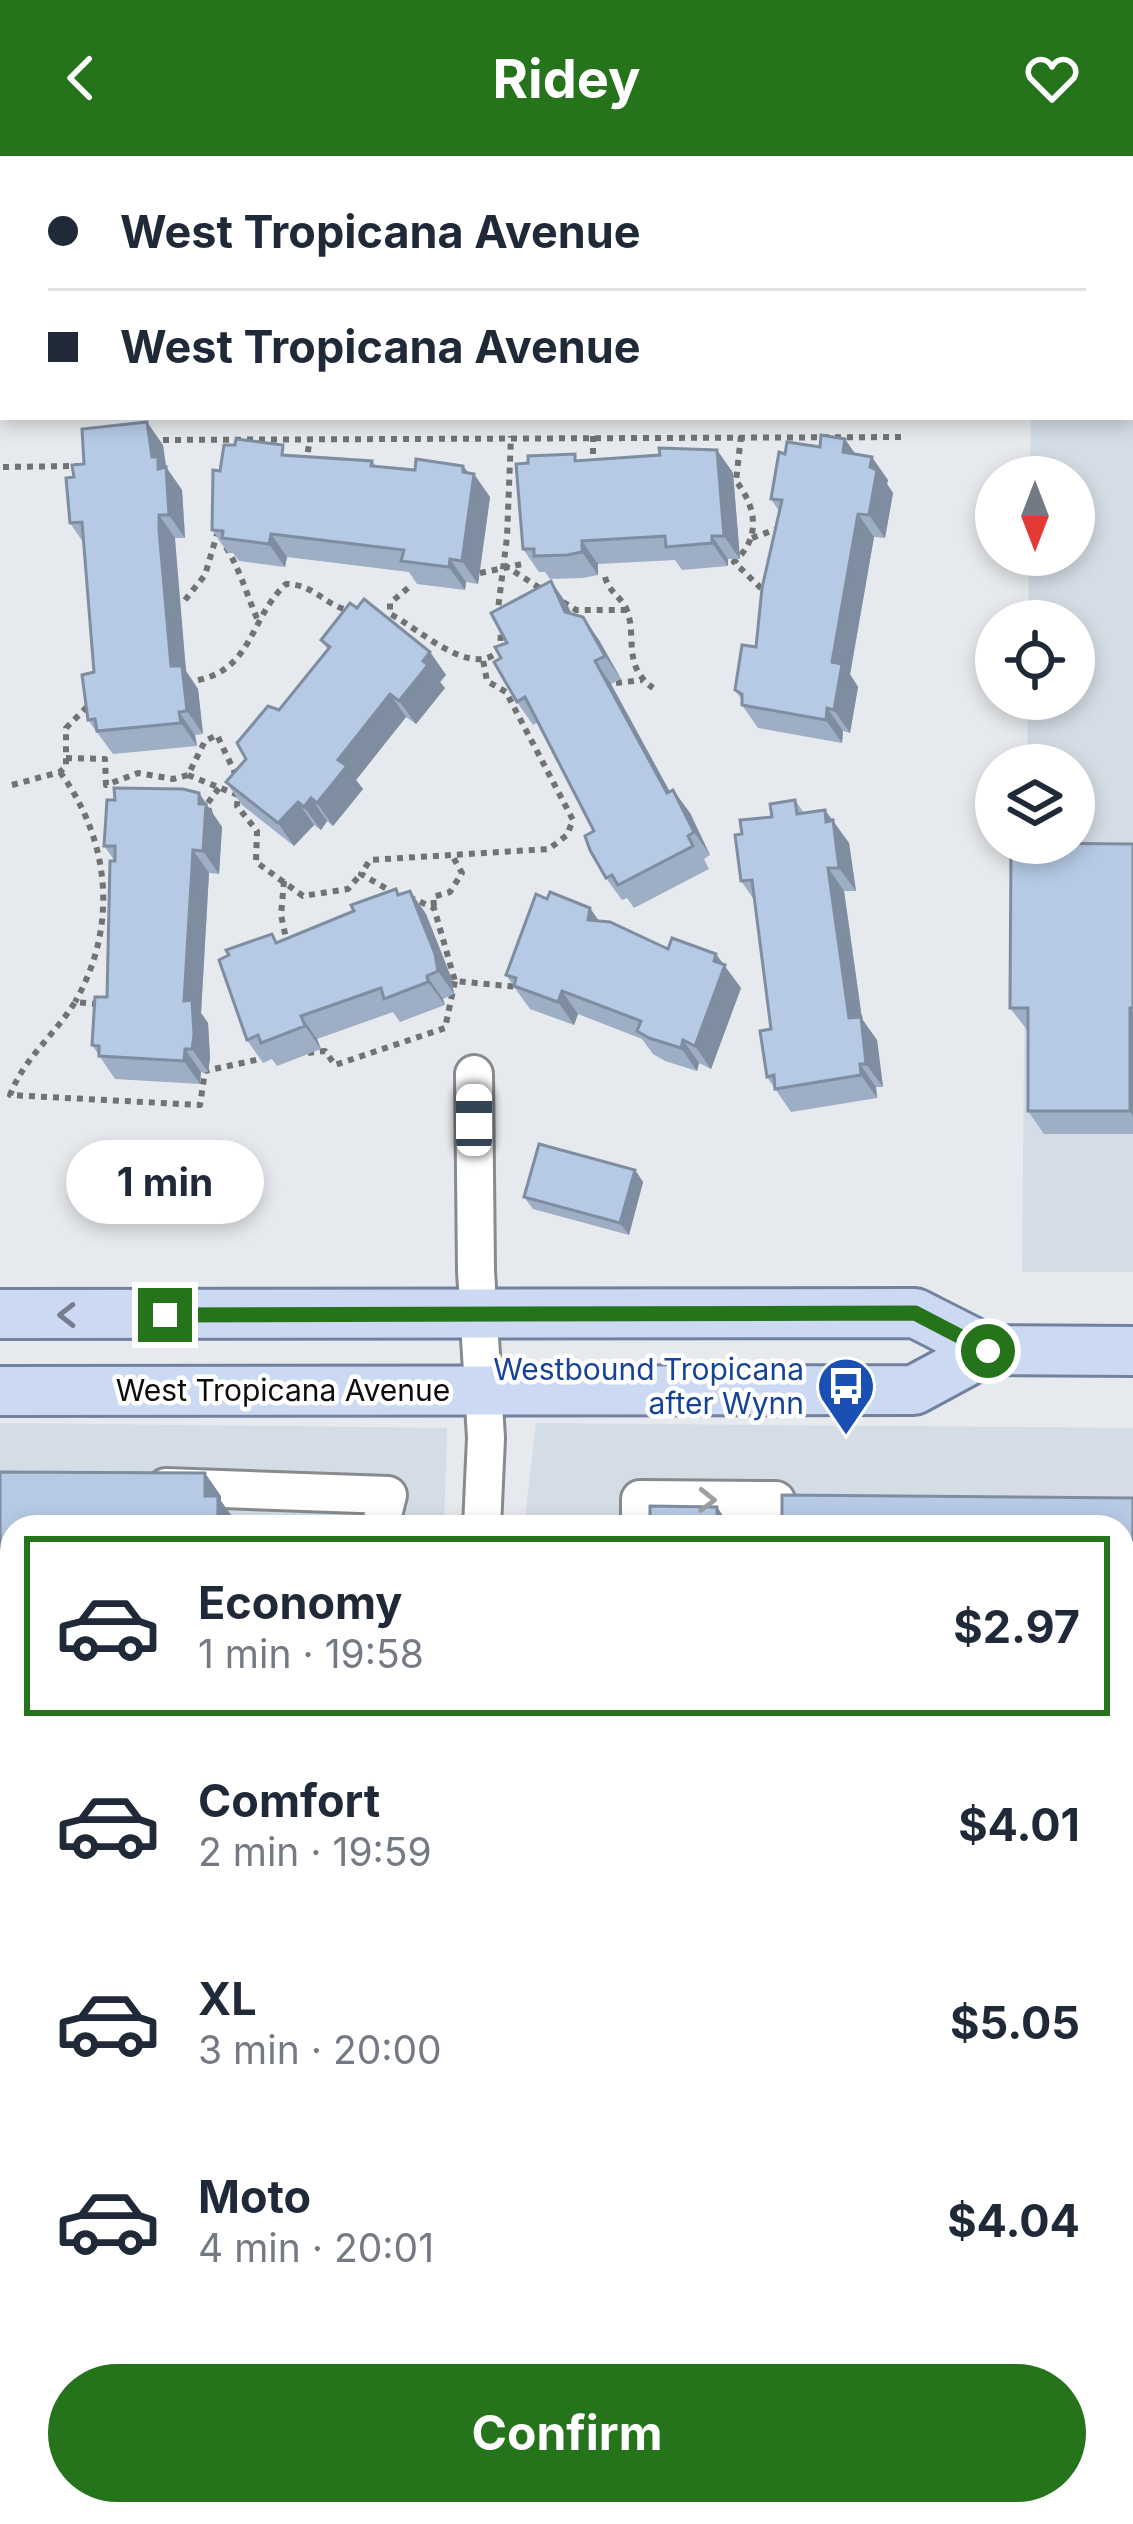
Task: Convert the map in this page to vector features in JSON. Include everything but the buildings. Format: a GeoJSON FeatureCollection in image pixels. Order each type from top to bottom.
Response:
{"type":"FeatureCollection","features":[{"type":"Feature","properties":{"kind":"main road","name":"West Tropicana Avenue"},"geometry":{"type":"LineString","coordinates":[[0,1314],[915,1313],[988,1351],[1133,1351]]}},
{"type":"Feature","properties":{"kind":"main road","name":"West Tropicana Avenue"},"geometry":{"type":"LineString","coordinates":[[0,1391],[914,1390],[988,1351]]}},
{"type":"Feature","properties":{"kind":"street"},"geometry":{"type":"LineString","coordinates":[[474,1074],[478,1316],[484,1389],[482,1515]]}},
{"type":"Feature","properties":{"kind":"street"},"geometry":{"type":"LineString","coordinates":[[137,1486],[388,1495],[383,1515]]}},
{"type":"Feature","properties":{"kind":"street"},"geometry":{"type":"LineString","coordinates":[[640,1515],[640,1499],[776,1514],[824,1500]]}},
{"type":"Feature","properties":{"kind":"path"},"geometry":{"type":"LineString","coordinates":[[376,614],[390,614],[452,651],[483,660],[500,650],[496,608],[504,565],[511,436]]}},
{"type":"Feature","properties":{"kind":"path"},"geometry":{"type":"LineString","coordinates":[[593,436],[593,466]]}},
{"type":"Feature","properties":{"kind":"path"},"geometry":{"type":"LineString","coordinates":[[664,451],[666,436]]}},
{"type":"Feature","properties":{"kind":"path"},"geometry":{"type":"LineString","coordinates":[[741,436],[736,481],[748,496],[752,538]]}},
{"type":"Feature","properties":{"kind":"path"},"geometry":{"type":"LineString","coordinates":[[146,440],[903,437]]}},
{"type":"Feature","properties":{"kind":"path"},"geometry":{"type":"LineString","coordinates":[[303,474],[310,438]]}},
{"type":"Feature","properties":{"kind":"path"},"geometry":{"type":"LineString","coordinates":[[225,439],[228,453]]}},
{"type":"Feature","properties":{"kind":"path"},"geometry":{"type":"LineString","coordinates":[[3,466],[96,466]]}},
{"type":"Feature","properties":{"kind":"path"},"geometry":{"type":"LineString","coordinates":[[185,600],[205,575],[221,514]]}},
{"type":"Feature","properties":{"kind":"path"},"geometry":{"type":"LineString","coordinates":[[219,528],[225,532],[226,550],[247,581],[247,596],[259,623]]}},
{"type":"Feature","properties":{"kind":"path"},"geometry":{"type":"LineString","coordinates":[[776,604],[734,562],[752,538],[780,528]]}},
{"type":"Feature","properties":{"kind":"path"},"geometry":{"type":"LineString","coordinates":[[480,573],[527,563]]}},
{"type":"Feature","properties":{"kind":"path"},"geometry":{"type":"LineString","coordinates":[[504,565],[576,610],[627,610]]}},
{"type":"Feature","properties":{"kind":"path"},"geometry":{"type":"LineString","coordinates":[[605,577],[610,592],[627,610],[627,635],[642,680],[653,688]]}},
{"type":"Feature","properties":{"kind":"path"},"geometry":{"type":"LineString","coordinates":[[199,680],[228,671],[248,649],[259,623],[286,584],[303,584],[333,608],[361,614]]}},
{"type":"Feature","properties":{"kind":"path"},"geometry":{"type":"LineString","coordinates":[[390,614],[390,603],[408,588]]}},
{"type":"Feature","properties":{"kind":"path"},"geometry":{"type":"LineString","coordinates":[[66,758],[105,759],[106,784],[138,773],[173,779],[188,775],[238,795],[237,806],[257,831],[256,862],[303,896],[348,889],[370,860],[549,849],[567,835],[573,820],[506,692],[487,680],[483,660]]}},
{"type":"Feature","properties":{"kind":"path"},"geometry":{"type":"LineString","coordinates":[[616,683],[642,680]]}},
{"type":"Feature","properties":{"kind":"path"},"geometry":{"type":"LineString","coordinates":[[60,772],[66,758],[66,728],[93,697]]}},
{"type":"Feature","properties":{"kind":"path"},"geometry":{"type":"LineString","coordinates":[[188,775],[205,741],[217,735],[229,769],[239,777]]}},
{"type":"Feature","properties":{"kind":"path"},"geometry":{"type":"LineString","coordinates":[[12,784],[60,772]]}},
{"type":"Feature","properties":{"kind":"path"},"geometry":{"type":"LineString","coordinates":[[60,772],[85,806],[106,902],[94,968],[51,1040],[21,1064],[10,1095],[200,1105],[205,1071],[277,1056]]}},
{"type":"Feature","properties":{"kind":"path"},"geometry":{"type":"LineString","coordinates":[[207,804],[219,788]]}},
{"type":"Feature","properties":{"kind":"path"},"geometry":{"type":"LineString","coordinates":[[194,798],[207,804],[210,814]]}},
{"type":"Feature","properties":{"kind":"path"},"geometry":{"type":"LineString","coordinates":[[301,1054],[325,1051],[334,1065],[446,1028],[455,981],[433,897],[450,892],[462,873],[453,857]]}},
{"type":"Feature","properties":{"kind":"path"},"geometry":{"type":"LineString","coordinates":[[361,874],[381,889],[434,908]]}},
{"type":"Feature","properties":{"kind":"path"},"geometry":{"type":"LineString","coordinates":[[284,881],[281,915],[291,957]]}},
{"type":"Feature","properties":{"kind":"path"},"geometry":{"type":"LineString","coordinates":[[455,981],[518,987]]}},
{"type":"Feature","properties":{"kind":"path"},"geometry":{"type":"LineString","coordinates":[[75,1002],[109,1004]]}},
{"type":"Feature","properties":{"kind":"shaded area"},"geometry":{"type":"Polygon","coordinates":[[[1031,420],[1133,420],[1133,1272],[1022,1272],[1026,864],[1095,864],[1095,744],[1027,744],[1028,720],[1095,720],[1095,600],[1028,600],[1029,576],[1095,576],[1095,456],[1030,456],[1031,420]]]}},
{"type":"Feature","properties":{"kind":"shaded area"},"geometry":{"type":"Polygon","coordinates":[[[0,1423],[447,1428],[444,1515],[0,1515],[0,1423]]]}},
{"type":"Feature","properties":{"kind":"shaded area"},"geometry":{"type":"Polygon","coordinates":[[[536,1423],[1133,1428],[1133,1515],[525,1515],[536,1423]]]}},
{"type":"Feature","properties":{"kind":"place","name":"Westbound Tropicana after Wynn"},"geometry":{"type":"Point","coordinates":[846,1437]}},
{"type":"Feature","properties":{"kind":"route"},"geometry":{"type":"LineString","coordinates":[[165,1315],[915,1313],[988,1351]]}}]}
